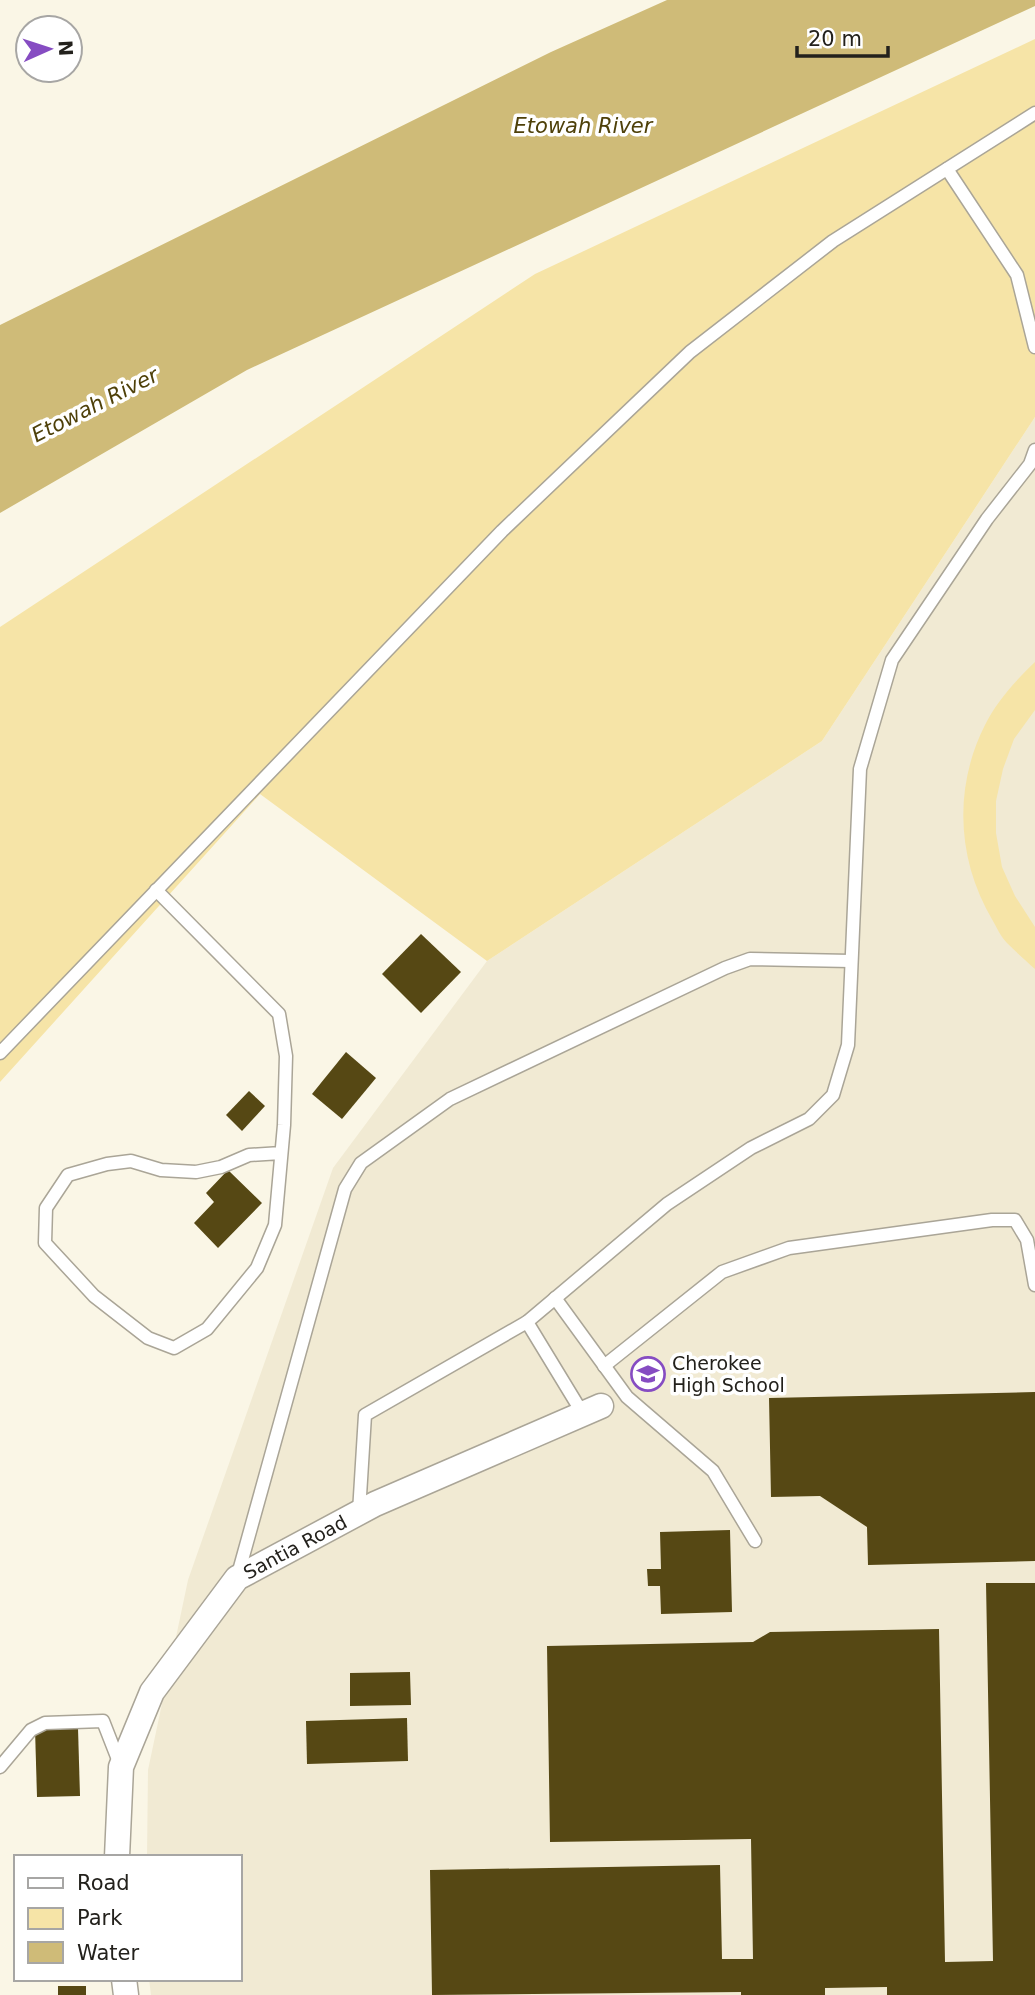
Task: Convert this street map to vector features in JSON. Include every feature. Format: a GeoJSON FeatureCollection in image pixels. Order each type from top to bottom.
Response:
{"type":"FeatureCollection","features":[{"type":"Feature","properties":{"kind":"street","name":"Santia Road"},"geometry":{"type":"LineString","coordinates":[[117,1855],[121,1767],[152,1692],[237,1578],[359,1513],[592,1410]]}},
{"type":"Feature","properties":{"kind":"lane"},"geometry":{"type":"LineString","coordinates":[[0,1053],[502,531],[691,352],[833,241],[1035,113]]}},
{"type":"Feature","properties":{"kind":"lane"},"geometry":{"type":"LineString","coordinates":[[947,169],[1017,275],[1035,347]]}},
{"type":"Feature","properties":{"kind":"lane"},"geometry":{"type":"LineString","coordinates":[[359,1513],[365,1415],[527,1322],[667,1204],[751,1148],[809,1119],[833,1095],[848,1045],[860,769],[892,660],[987,519],[1030,464],[1035,450]]}},
{"type":"Feature","properties":{"kind":"lane"},"geometry":{"type":"LineString","coordinates":[[156,890],[279,1014],[286,1056],[284,1125],[275,1226],[257,1268],[207,1329],[174,1348],[148,1338],[94,1296],[45,1243],[46,1208],[68,1175],[107,1164],[131,1161],[161,1170],[196,1172],[221,1167],[248,1155],[281,1153]]}},
{"type":"Feature","properties":{"kind":"lane"},"geometry":{"type":"LineString","coordinates":[[237,1578],[345,1189],[360,1163],[450,1100],[725,968],[750,959],[851,961]]}},
{"type":"Feature","properties":{"kind":"lane"},"geometry":{"type":"LineString","coordinates":[[604,1366],[722,1272],[789,1248],[992,1220],[1015,1220],[1027,1240],[1035,1285]]}},
{"type":"Feature","properties":{"kind":"lane"},"geometry":{"type":"LineString","coordinates":[[555,1298],[626,1397],[713,1471],[755,1541]]}},
{"type":"Feature","properties":{"kind":"lane"},"geometry":{"type":"LineString","coordinates":[[527,1322],[592,1410]]}},
{"type":"Feature","properties":{"kind":"lane"},"geometry":{"type":"LineString","coordinates":[[0,1767],[31,1730],[46,1723],[103,1721],[121,1767]]}},
{"type":"Feature","properties":{"kind":"shaded area","name":"Cherokee High School"},"geometry":{"type":"Polygon","coordinates":[[[1035,417],[1035,1995],[151,1995],[149,1981],[242,1981],[242,1855],[147,1855],[148,1770],[188,1580],[333,1168],[487,961],[822,741],[1035,417]]]}},
{"type":"Feature","properties":{"kind":"green space"},"geometry":{"type":"Polygon","coordinates":[[[1035,39],[1035,417],[822,741],[487,961],[260,794],[0,1082],[0,627],[535,274],[1035,39]]]}},
{"type":"Feature","properties":{"kind":"green space"},"geometry":{"type":"Polygon","coordinates":[[[1035,662],[1035,710],[1014,739],[1003,769],[996,801],[996,833],[1002,867],[1015,896],[1035,927],[1035,969],[1003,938],[981,898],[966,849],[964,799],[975,749],[985,725],[1007,691],[1035,662]]]}},
{"type":"Feature","properties":{"kind":"water","name":"Etowah River"},"geometry":{"type":"Polygon","coordinates":[[[667,0],[1035,0],[1035,6],[247,370],[0,513],[0,325],[551,52],[667,0]]]}},
{"type":"Feature","properties":{"kind":"building"},"geometry":{"type":"Polygon","coordinates":[[[421,934],[461,972],[421,1013],[382,974],[421,934]]]}},
{"type":"Feature","properties":{"kind":"building"},"geometry":{"type":"Polygon","coordinates":[[[346,1052],[376,1078],[342,1119],[312,1094],[346,1052]]]}},
{"type":"Feature","properties":{"kind":"building"},"geometry":{"type":"Polygon","coordinates":[[[249,1091],[265,1106],[242,1131],[226,1115],[249,1091]]]}},
{"type":"Feature","properties":{"kind":"building"},"geometry":{"type":"Polygon","coordinates":[[[228,1170],[262,1203],[218,1248],[194,1223],[214,1202],[206,1193],[228,1170]]]}},
{"type":"Feature","properties":{"kind":"building"},"geometry":{"type":"Polygon","coordinates":[[[1035,1392],[1035,1561],[868,1565],[867,1527],[820,1496],[771,1497],[769,1398],[1035,1392]]]}},
{"type":"Feature","properties":{"kind":"building"},"geometry":{"type":"Polygon","coordinates":[[[730,1530],[732,1612],[661,1614],[660,1586],[648,1586],[647,1569],[661,1569],[660,1532],[730,1530]]]}},
{"type":"Feature","properties":{"kind":"building"},"geometry":{"type":"Polygon","coordinates":[[[986,1583],[1035,1583],[1035,1995],[887,1995],[887,1987],[825,1988],[825,1995],[741,1995],[741,1992],[432,1995],[430,1870],[720,1865],[722,1959],[753,1959],[751,1839],[550,1842],[547,1646],[753,1642],[770,1632],[939,1629],[945,1962],[993,1961],[986,1583]]]}},
{"type":"Feature","properties":{"kind":"building"},"geometry":{"type":"Polygon","coordinates":[[[410,1672],[411,1705],[350,1706],[350,1673],[410,1672]]]}},
{"type":"Feature","properties":{"kind":"building"},"geometry":{"type":"Polygon","coordinates":[[[407,1718],[408,1761],[307,1764],[306,1721],[407,1718]]]}},
{"type":"Feature","properties":{"kind":"building"},"geometry":{"type":"Polygon","coordinates":[[[78,1728],[80,1796],[37,1797],[35,1729],[78,1728]]]}},
{"type":"Feature","properties":{"kind":"building"},"geometry":{"type":"Polygon","coordinates":[[[58,1986],[86,1986],[86,1995],[58,1995],[58,1986]]]}},
{"type":"Feature","properties":{"kind":"place","name":"Cherokee High School"},"geometry":{"type":"Point","coordinates":[648,1374]}}]}
